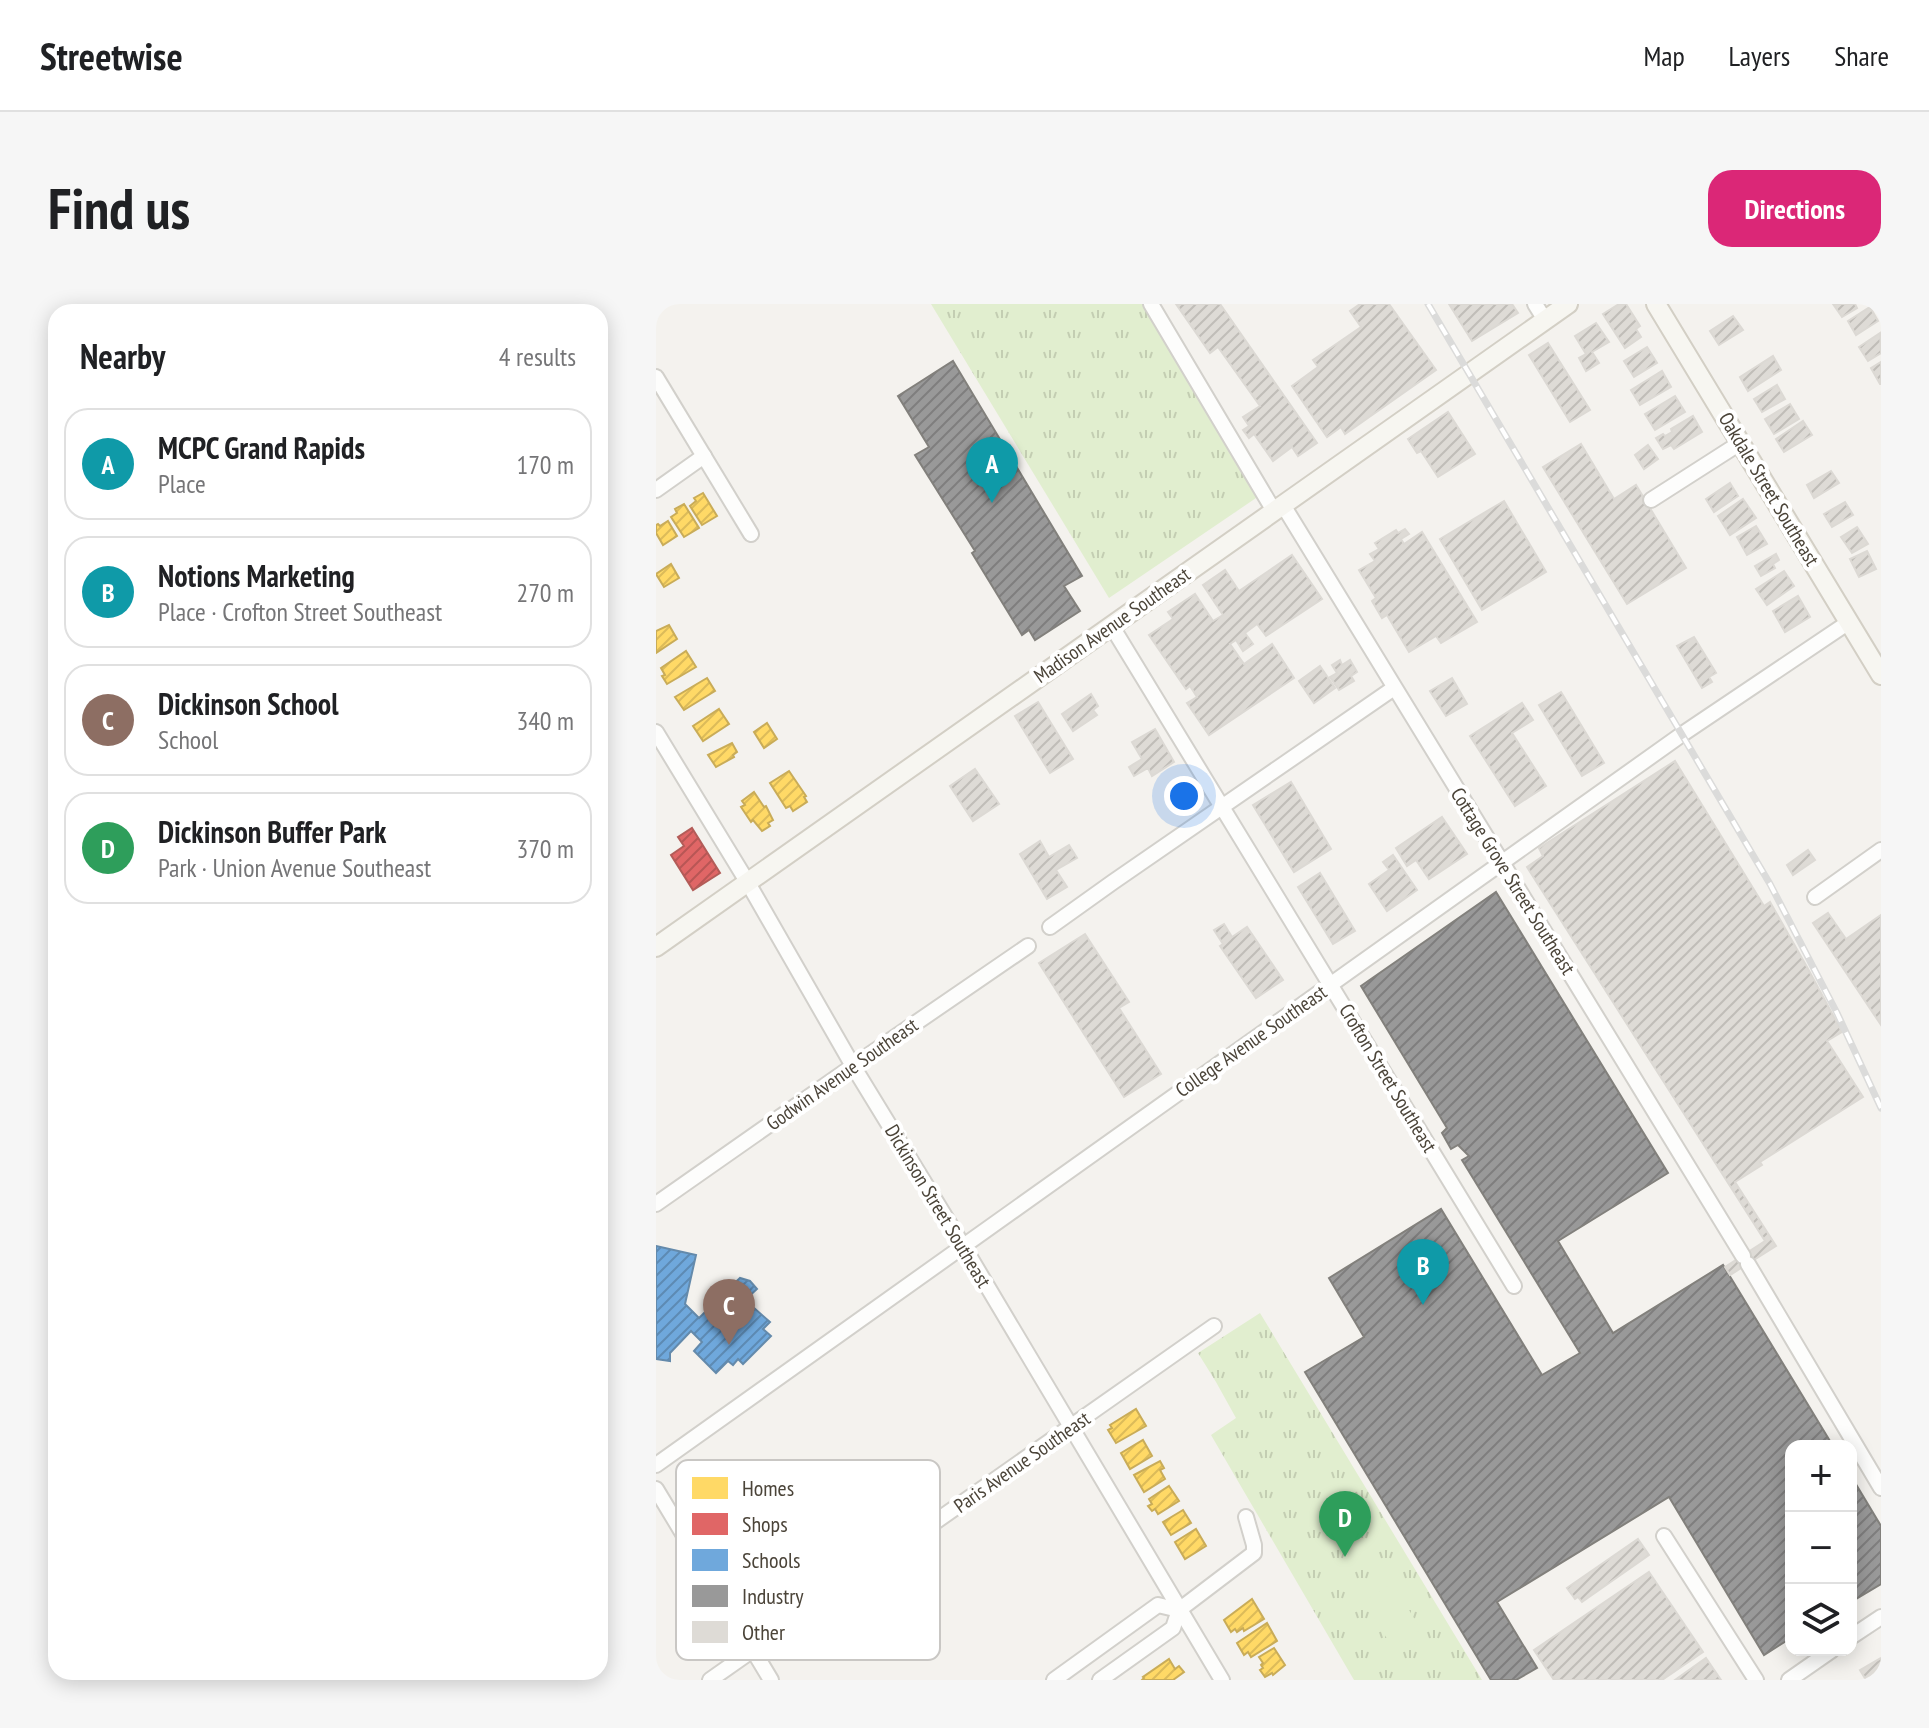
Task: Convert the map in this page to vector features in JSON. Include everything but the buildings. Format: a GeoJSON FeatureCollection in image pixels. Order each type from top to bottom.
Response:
{"type":"FeatureCollection","features":[{"type":"Feature","properties":{"kind":"street","name":"Cottage Grove Street Southeast"},"geometry":{"type":"LineString","coordinates":[[1151,304],[1502,863],[1881,1488]]}},
{"type":"Feature","properties":{"kind":"street","name":"Madison Avenue Southeast"},"geometry":{"type":"LineString","coordinates":[[656,947],[1278,508],[1540,312],[1568,304]]}},
{"type":"Feature","properties":{"kind":"street","name":"Oakdale Street Southeast"},"geometry":{"type":"LineString","coordinates":[[1656,304],[1881,675]]}},
{"type":"Feature","properties":{"kind":"street"},"geometry":{"type":"LineString","coordinates":[[656,377],[751,534]]}},
{"type":"Feature","properties":{"kind":"street"},"geometry":{"type":"LineString","coordinates":[[1651,500],[1740,443]]}},
{"type":"Feature","properties":{"kind":"street"},"geometry":{"type":"LineString","coordinates":[[656,490],[704,456]]}},
{"type":"Feature","properties":{"kind":"street","name":"College Avenue Southeast"},"geometry":{"type":"LineString","coordinates":[[656,1465],[1681,735],[1849,622]]}},
{"type":"Feature","properties":{"kind":"street","name":"Crofton Street Southeast"},"geometry":{"type":"LineString","coordinates":[[1111,625],[1514,1286]]}},
{"type":"Feature","properties":{"kind":"street"},"geometry":{"type":"LineString","coordinates":[[1050,927],[1394,688]]}},
{"type":"Feature","properties":{"kind":"street","name":"Dickinson Street Southeast"},"geometry":{"type":"LineString","coordinates":[[656,732],[1222,1680]]}},
{"type":"Feature","properties":{"kind":"street"},"geometry":{"type":"LineString","coordinates":[[1815,897],[1881,850]]}},
{"type":"Feature","properties":{"kind":"street","name":"Godwin Avenue Southeast"},"geometry":{"type":"LineString","coordinates":[[656,1204],[1028,946]]}},
{"type":"Feature","properties":{"kind":"street","name":"Paris Avenue Southeast"},"geometry":{"type":"LineString","coordinates":[[940,1519],[1214,1326]]}},
{"type":"Feature","properties":{"kind":"street"},"geometry":{"type":"LineString","coordinates":[[656,1489],[676,1522]]}},
{"type":"Feature","properties":{"kind":"street"},"geometry":{"type":"LineString","coordinates":[[1100,1680],[1173,1628],[1179,1610],[1254,1553],[1246,1517]]}},
{"type":"Feature","properties":{"kind":"street"},"geometry":{"type":"LineString","coordinates":[[1664,1536],[1756,1680]]}},
{"type":"Feature","properties":{"kind":"street"},"geometry":{"type":"LineString","coordinates":[[1054,1680],[1158,1605],[1179,1610]]}},
{"type":"Feature","properties":{"kind":"street"},"geometry":{"type":"LineString","coordinates":[[1857,1633],[1881,1617]]}},
{"type":"Feature","properties":{"kind":"street"},"geometry":{"type":"LineString","coordinates":[[1789,1680],[1823,1656]]}},
{"type":"Feature","properties":{"kind":"street","name":"Paris Avenue Southeast"},"geometry":{"type":"LineString","coordinates":[[710,1680],[739,1660]]}},
{"type":"Feature","properties":{"kind":"street"},"geometry":{"type":"LineString","coordinates":[[759,1660],[771,1680]]}},
{"type":"Feature","properties":{"kind":"green space"},"geometry":{"type":"Polygon","coordinates":[[[931,304],[1146,304],[1259,496],[1109,598],[931,304]]]}},
{"type":"Feature","properties":{"kind":"green space"},"geometry":{"type":"Polygon","coordinates":[[[1260,1313],[1482,1680],[1354,1680],[1211,1435],[1236,1418],[1198,1353],[1260,1313]]]}},
{"type":"Feature","properties":{"kind":"green space"},"geometry":{"type":"Polygon","coordinates":[[[1393,1583],[1421,1630],[1392,1647],[1364,1601],[1393,1583]]]}},
{"type":"Feature","properties":{"kind":"railway"},"geometry":{"type":"LineString","coordinates":[[1428,304],[1770,884],[1837,1013],[1881,1108]]}},
{"type":"Feature","properties":{"kind":"place","name":"MCPC Grand Rapids"},"geometry":{"type":"Point","coordinates":[992,503]}},
{"type":"Feature","properties":{"kind":"place","name":"Notions Marketing"},"geometry":{"type":"Point","coordinates":[1423,1305]}},
{"type":"Feature","properties":{"kind":"place","name":"Dickinson School"},"geometry":{"type":"Point","coordinates":[729,1345]}},
{"type":"Feature","properties":{"kind":"place","name":"Dickinson Buffer Park"},"geometry":{"type":"Point","coordinates":[1345,1557]}}]}
